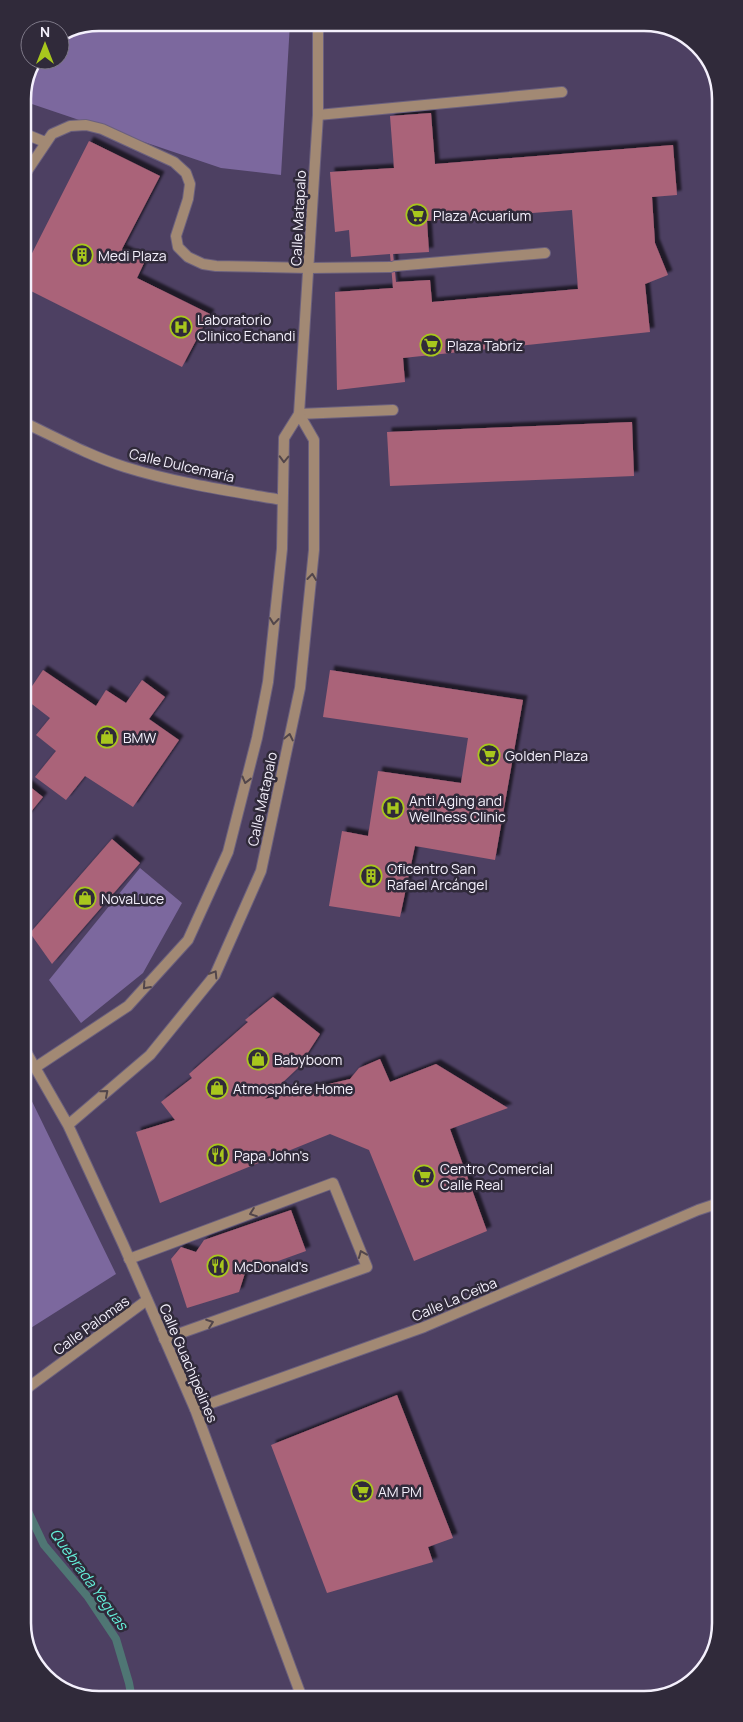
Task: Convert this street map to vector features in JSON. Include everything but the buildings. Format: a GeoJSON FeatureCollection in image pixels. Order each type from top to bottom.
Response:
{"type":"FeatureCollection","features":[{"type":"Feature","properties":{"kind":"street","name":"Calle Matapalo"},"geometry":{"type":"LineString","coordinates":[[36,1067],[128,1006],[188,940],[228,852],[257,738],[268,682],[282,549],[284,438],[299,414],[318,115],[318,31]]}},
{"type":"Feature","properties":{"kind":"street"},"geometry":{"type":"LineString","coordinates":[[318,115],[562,92]]}},
{"type":"Feature","properties":{"kind":"street"},"geometry":{"type":"LineString","coordinates":[[31,164],[52,134],[70,126],[86,125],[102,129],[174,162],[186,173],[190,184],[188,199],[176,236],[178,247],[188,256],[203,264],[216,266],[309,268],[393,266],[545,253]]}},
{"type":"Feature","properties":{"kind":"street"},"geometry":{"type":"LineString","coordinates":[[31,136],[45,142]]}},
{"type":"Feature","properties":{"kind":"street"},"geometry":{"type":"LineString","coordinates":[[299,414],[393,410]]}},
{"type":"Feature","properties":{"kind":"street","name":"Calle Matapalo"},"geometry":{"type":"LineString","coordinates":[[68,1125],[150,1055],[215,975],[261,871],[300,688],[314,550],[314,440],[299,414]]}},
{"type":"Feature","properties":{"kind":"street","name":"Calle Dulcemaría"},"geometry":{"type":"LineString","coordinates":[[31,425],[73,446],[124,467],[170,479],[282,500]]}},
{"type":"Feature","properties":{"kind":"street","name":"Calle Guachipelines"},"geometry":{"type":"LineString","coordinates":[[31,1059],[68,1125],[195,1409],[299,1691]]}},
{"type":"Feature","properties":{"kind":"street"},"geometry":{"type":"LineString","coordinates":[[129,1259],[333,1183],[367,1267],[164,1339]]}},
{"type":"Feature","properties":{"kind":"street","name":"Calle La Ceiba"},"geometry":{"type":"LineString","coordinates":[[195,1409],[424,1327],[712,1205]]}},
{"type":"Feature","properties":{"kind":"street","name":"Calle Palomas"},"geometry":{"type":"LineString","coordinates":[[31,1385],[147,1300]]}},
{"type":"Feature","properties":{"kind":"shaded area"},"geometry":{"type":"Polygon","coordinates":[[[99,31],[290,31],[281,175],[221,168],[31,104],[38,70],[70,70],[70,38],[86,33],[99,31]]]}},
{"type":"Feature","properties":{"kind":"shaded area"},"geometry":{"type":"Polygon","coordinates":[[[140,868],[182,903],[143,973],[81,1023],[49,980],[140,868]]]}},
{"type":"Feature","properties":{"kind":"shaded area"},"geometry":{"type":"Polygon","coordinates":[[[31,1099],[116,1274],[31,1328],[31,1099]]]}},
{"type":"Feature","properties":{"kind":"waterway","name":"Quebrada Yeguas"},"geometry":{"type":"LineString","coordinates":[[31,1518],[44,1545],[88,1597],[116,1639],[130,1691]]}},
{"type":"Feature","properties":{"kind":"place","name":"Plaza Acuarium"},"geometry":{"type":"Point","coordinates":[417,215]}},
{"type":"Feature","properties":{"kind":"place","name":"Medi Plaza"},"geometry":{"type":"Point","coordinates":[82,255]}},
{"type":"Feature","properties":{"kind":"place","name":"Laboratorio Clinico Echandi"},"geometry":{"type":"Point","coordinates":[181,327]}},
{"type":"Feature","properties":{"kind":"place","name":"Plaza Tabriz"},"geometry":{"type":"Point","coordinates":[431,345]}},
{"type":"Feature","properties":{"kind":"place","name":"BMW"},"geometry":{"type":"Point","coordinates":[107,737]}},
{"type":"Feature","properties":{"kind":"place","name":"Golden Plaza"},"geometry":{"type":"Point","coordinates":[489,755]}},
{"type":"Feature","properties":{"kind":"place","name":"Anti Aging and Wellness Clinic"},"geometry":{"type":"Point","coordinates":[393,808]}},
{"type":"Feature","properties":{"kind":"place","name":"Oficentro San Rafael Arcángel"},"geometry":{"type":"Point","coordinates":[371,876]}},
{"type":"Feature","properties":{"kind":"place","name":"NovaLuce"},"geometry":{"type":"Point","coordinates":[85,898]}},
{"type":"Feature","properties":{"kind":"place","name":"Babyboom"},"geometry":{"type":"Point","coordinates":[258,1059]}},
{"type":"Feature","properties":{"kind":"place","name":"Atmosphére Home"},"geometry":{"type":"Point","coordinates":[217,1088]}},
{"type":"Feature","properties":{"kind":"place","name":"Papa John's"},"geometry":{"type":"Point","coordinates":[218,1155]}},
{"type":"Feature","properties":{"kind":"place","name":"Centro Comercial Calle Real"},"geometry":{"type":"Point","coordinates":[424,1176]}},
{"type":"Feature","properties":{"kind":"place","name":"McDonald's"},"geometry":{"type":"Point","coordinates":[218,1266]}},
{"type":"Feature","properties":{"kind":"place","name":"AM PM"},"geometry":{"type":"Point","coordinates":[362,1491]}}]}
